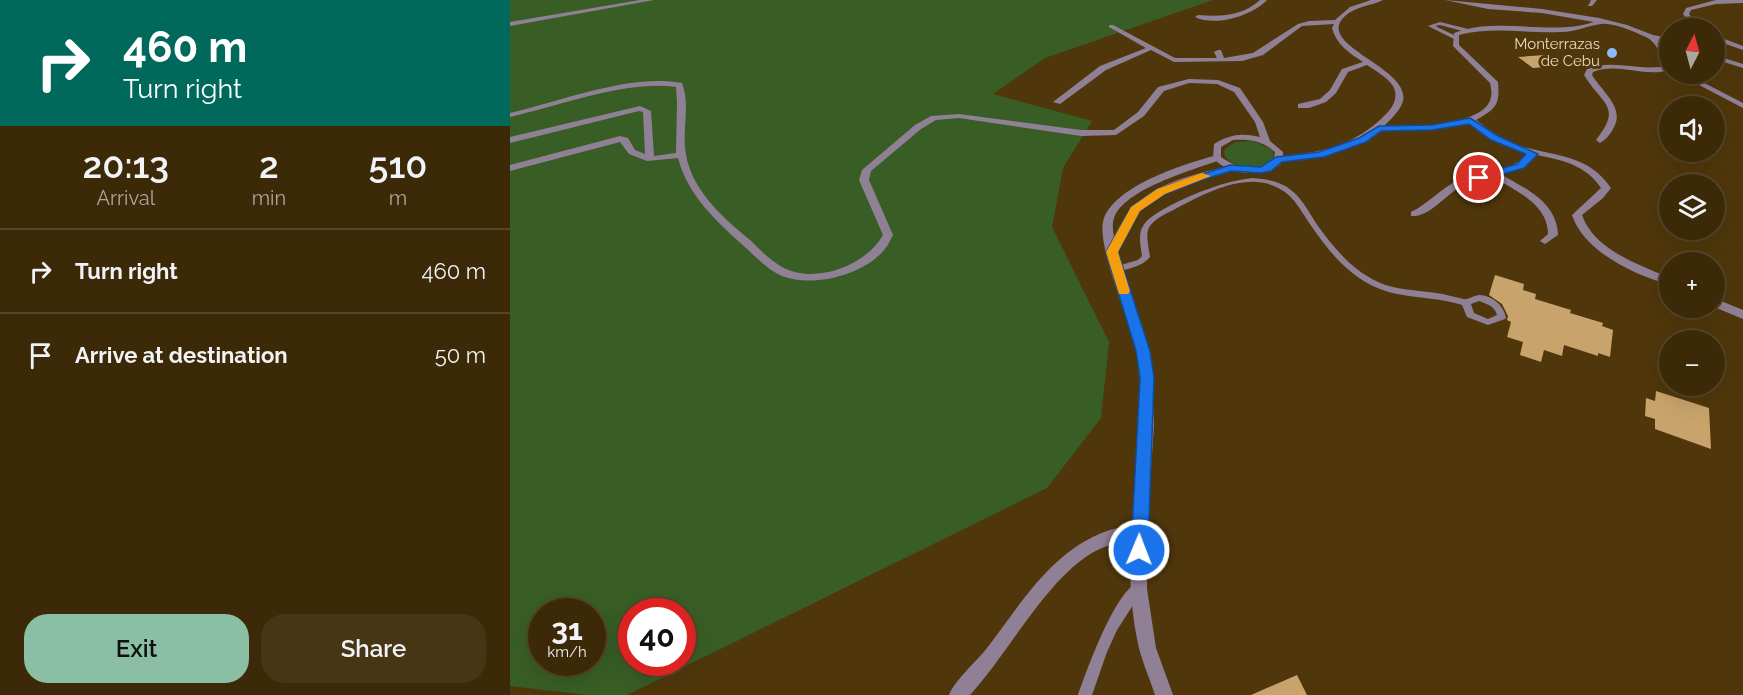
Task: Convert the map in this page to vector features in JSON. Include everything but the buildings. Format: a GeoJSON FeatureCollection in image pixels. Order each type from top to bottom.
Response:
{"type":"FeatureCollection","features":[{"type":"Feature","properties":{"kind":"street"},"geometry":{"type":"LineString","coordinates":[[510,24],[651,0]]}},
{"type":"Feature","properties":{"kind":"street"},"geometry":{"type":"LineString","coordinates":[[1198,17],[1239,15],[1258,6],[1264,0]]}},
{"type":"Feature","properties":{"kind":"street"},"geometry":{"type":"LineString","coordinates":[[1111,26],[1174,60],[1222,60],[1259,54],[1296,25],[1319,21],[1336,22],[1353,8],[1380,0]]}},
{"type":"Feature","properties":{"kind":"street"},"geometry":{"type":"LineString","coordinates":[[1448,0],[1469,5],[1542,11],[1599,20],[1625,26],[1659,38]]}},
{"type":"Feature","properties":{"kind":"street"},"geometry":{"type":"LineString","coordinates":[[1689,18],[1686,14],[1688,9],[1716,2],[1743,0]]}},
{"type":"Feature","properties":{"kind":"street"},"geometry":{"type":"LineString","coordinates":[[1379,129],[1432,127],[1470,120],[1493,104],[1497,89],[1489,76],[1455,45],[1454,37],[1466,30],[1510,28],[1564,31],[1584,29],[1596,24],[1599,20]]}},
{"type":"Feature","properties":{"kind":"street"},"geometry":{"type":"LineString","coordinates":[[1112,252],[1126,222],[1135,209],[1148,199],[1230,168],[1268,169],[1279,159],[1335,151],[1362,140],[1379,129],[1397,108],[1400,100],[1399,89],[1385,73],[1367,63],[1337,36],[1336,22]]}},
{"type":"Feature","properties":{"kind":"street"},"geometry":{"type":"LineString","coordinates":[[1651,37],[1659,45]]}},
{"type":"Feature","properties":{"kind":"street"},"geometry":{"type":"LineString","coordinates":[[1725,41],[1743,48]]}},
{"type":"Feature","properties":{"kind":"street"},"geometry":{"type":"LineString","coordinates":[[1057,102],[1103,68],[1151,48]]}},
{"type":"Feature","properties":{"kind":"street"},"geometry":{"type":"LineString","coordinates":[[1218,52],[1222,60]]}},
{"type":"Feature","properties":{"kind":"street"},"geometry":{"type":"LineString","coordinates":[[1725,60],[1743,66]]}},
{"type":"Feature","properties":{"kind":"street"},"geometry":{"type":"LineString","coordinates":[[1301,106],[1320,103],[1336,89],[1345,71],[1367,63]]}},
{"type":"Feature","properties":{"kind":"street"},"geometry":{"type":"LineString","coordinates":[[1600,140],[1612,124],[1612,107],[1609,100],[1590,81],[1587,75],[1590,71],[1605,66],[1652,71],[1659,69]]}},
{"type":"Feature","properties":{"kind":"street"},"geometry":{"type":"LineString","coordinates":[[510,115],[633,86],[670,82],[679,85],[682,96],[681,155],[697,193],[763,258],[787,274],[810,277],[826,275],[862,262],[886,243],[888,235],[864,180],[867,170],[909,134],[934,118],[959,116],[1082,133],[1116,132],[1141,114],[1161,89],[1189,81],[1204,80],[1230,86],[1243,94],[1259,122],[1266,141]]}},
{"type":"Feature","properties":{"kind":"street"},"geometry":{"type":"LineString","coordinates":[[1701,84],[1743,106]]}},
{"type":"Feature","properties":{"kind":"street"},"geometry":{"type":"LineString","coordinates":[[510,140],[645,108],[650,159]]}},
{"type":"Feature","properties":{"kind":"street"},"geometry":{"type":"LineString","coordinates":[[1470,120],[1495,138],[1533,154],[1584,166],[1596,173],[1611,189],[1585,205],[1577,215],[1578,224],[1597,244],[1616,257],[1659,277]]}},
{"type":"Feature","properties":{"kind":"street"},"geometry":{"type":"LineString","coordinates":[[1217,158],[1217,146],[1231,138],[1245,137],[1266,141],[1277,149],[1279,159]]}},
{"type":"Feature","properties":{"kind":"street"},"geometry":{"type":"LineString","coordinates":[[510,168],[620,139],[625,140],[632,152],[650,159],[681,155]]}},
{"type":"Feature","properties":{"kind":"street"},"geometry":{"type":"LineString","coordinates":[[1413,214],[1423,210],[1443,192],[1463,182],[1520,166],[1533,154]]}},
{"type":"Feature","properties":{"kind":"street"},"geometry":{"type":"LineString","coordinates":[[1217,158],[1230,168]]}},
{"type":"Feature","properties":{"kind":"street"},"geometry":{"type":"LineString","coordinates":[[1164,695],[1147,647],[1140,586],[1139,532],[1144,478],[1147,378],[1143,351],[1112,252],[1107,221],[1124,198],[1142,187],[1217,158]]}},
{"type":"Feature","properties":{"kind":"street"},"geometry":{"type":"LineString","coordinates":[[1495,174],[1532,198],[1550,217],[1554,228],[1553,235],[1545,241]]}},
{"type":"Feature","properties":{"kind":"street"},"geometry":{"type":"LineString","coordinates":[[1725,307],[1743,315]]}},
{"type":"Feature","properties":{"kind":"street"},"geometry":{"type":"LineString","coordinates":[[958,695],[998,650],[1054,576],[1088,548],[1107,538],[1139,532]]}},
{"type":"Feature","properties":{"kind":"lane"},"geometry":{"type":"LineString","coordinates":[[1454,37],[1430,26],[1440,23],[1466,30]]}},
{"type":"Feature","properties":{"kind":"lane"},"geometry":{"type":"LineString","coordinates":[[1117,269],[1141,262],[1146,257],[1144,231],[1155,218],[1218,187],[1235,182],[1266,183],[1287,189],[1295,196],[1337,258],[1366,280],[1393,290],[1453,298],[1466,303]]}},
{"type":"Feature","properties":{"kind":"lane"},"geometry":{"type":"LineString","coordinates":[[1085,695],[1106,635],[1126,601],[1140,586]]}},
{"type":"Feature","properties":{"kind":"green space"},"geometry":{"type":"Polygon","coordinates":[[[510,0],[1213,0],[1045,58],[993,94],[1092,121],[1063,168],[1052,227],[1109,342],[1101,418],[1047,488],[696,661],[696,598],[618,598],[618,676],[666,676],[627,695],[588,695],[510,686],[510,0]]]}},
{"type":"Feature","properties":{"kind":"green space"},"geometry":{"type":"Polygon","coordinates":[[[1253,141],[1273,150],[1273,160],[1261,166],[1249,167],[1236,164],[1225,157],[1224,150],[1235,142],[1253,141]]]}},
{"type":"Feature","properties":{"kind":"slow traffic"},"geometry":{"type":"LineString","coordinates":[[1124,291],[1112,252],[1126,222],[1135,209],[1161,192],[1205,176]]}},
{"type":"Feature","properties":{"kind":"place","name":"Monterrazas de Cebu"},"geometry":{"type":"Point","coordinates":[1612,53]}},
{"type":"Feature","properties":{"kind":"route"},"geometry":{"type":"LineString","coordinates":[[1139,550],[1147,378],[1143,351],[1112,252],[1126,222],[1135,209],[1161,192],[1198,178],[1230,168],[1246,171],[1268,169],[1279,159],[1320,155],[1362,140],[1379,129],[1456,125],[1470,120],[1495,138],[1533,154],[1527,162],[1520,166],[1479,178]]}}]}
